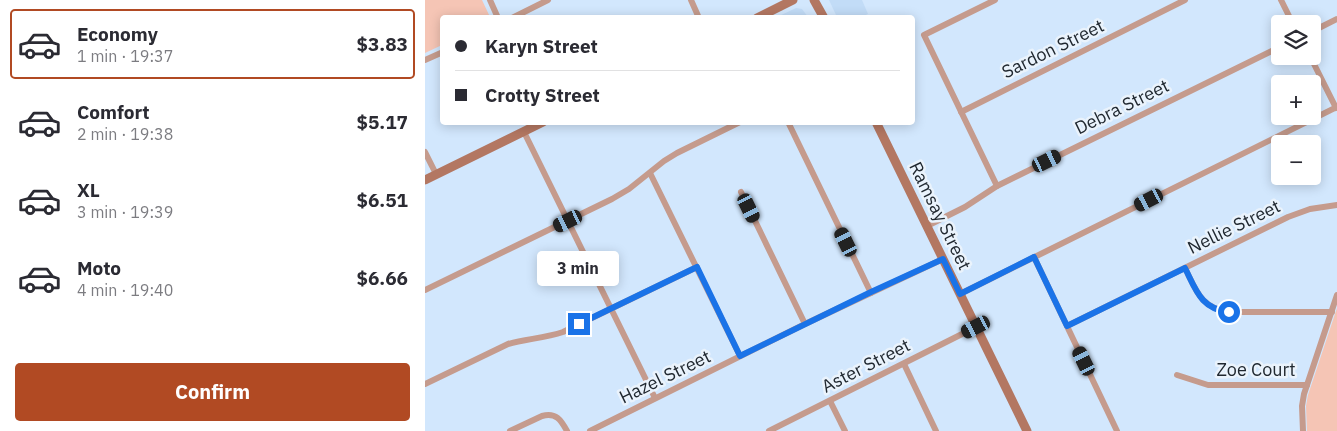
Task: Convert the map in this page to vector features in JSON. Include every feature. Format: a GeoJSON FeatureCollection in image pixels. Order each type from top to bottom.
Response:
{"type":"FeatureCollection","features":[{"type":"Feature","properties":{"kind":"street"},"geometry":{"type":"LineString","coordinates":[[490,0],[498,15]]}},
{"type":"Feature","properties":{"kind":"street"},"geometry":{"type":"LineString","coordinates":[[518,15],[548,0]]}},
{"type":"Feature","properties":{"kind":"street"},"geometry":{"type":"LineString","coordinates":[[691,0],[698,15]]}},
{"type":"Feature","properties":{"kind":"street"},"geometry":{"type":"LineString","coordinates":[[763,15],[793,0]]}},
{"type":"Feature","properties":{"kind":"street"},"geometry":{"type":"LineString","coordinates":[[807,0],[813,0],[822,15]]}},
{"type":"Feature","properties":{"kind":"street"},"geometry":{"type":"LineString","coordinates":[[915,34],[924,35],[995,0]]}},
{"type":"Feature","properties":{"kind":"street","name":"Sardon Street"},"geometry":{"type":"LineString","coordinates":[[961,112],[1185,0]]}},
{"type":"Feature","properties":{"kind":"street"},"geometry":{"type":"LineString","coordinates":[[1281,0],[1288,15]]}},
{"type":"Feature","properties":{"kind":"street"},"geometry":{"type":"LineString","coordinates":[[1321,27],[1337,19]]}},
{"type":"Feature","properties":{"kind":"street"},"geometry":{"type":"LineString","coordinates":[[924,35],[997,186]]}},
{"type":"Feature","properties":{"kind":"street","name":"Debra Street"},"geometry":{"type":"LineString","coordinates":[[927,226],[965,207],[997,186],[1271,51]]}},
{"type":"Feature","properties":{"kind":"street"},"geometry":{"type":"LineString","coordinates":[[425,60],[440,53]]}},
{"type":"Feature","properties":{"kind":"street"},"geometry":{"type":"LineString","coordinates":[[960,294],[1336,108],[1314,65]]}},
{"type":"Feature","properties":{"kind":"street"},"geometry":{"type":"LineString","coordinates":[[425,179],[537,125]]}},
{"type":"Feature","properties":{"kind":"street"},"geometry":{"type":"LineString","coordinates":[[425,290],[629,190],[664,161],[734,125]]}},
{"type":"Feature","properties":{"kind":"street"},"geometry":{"type":"LineString","coordinates":[[789,125],[871,292]]}},
{"type":"Feature","properties":{"kind":"street","name":"Ramsay Street"},"geometry":{"type":"LineString","coordinates":[[877,125],[1027,431]]}},
{"type":"Feature","properties":{"kind":"street"},"geometry":{"type":"LineString","coordinates":[[524,132],[655,398]]}},
{"type":"Feature","properties":{"kind":"street"},"geometry":{"type":"LineString","coordinates":[[425,152],[436,174]]}},
{"type":"Feature","properties":{"kind":"street"},"geometry":{"type":"LineString","coordinates":[[650,173],[740,356]]}},
{"type":"Feature","properties":{"kind":"street"},"geometry":{"type":"LineString","coordinates":[[741,192],[805,324]]}},
{"type":"Feature","properties":{"kind":"street","name":"Nellie Street"},"geometry":{"type":"LineString","coordinates":[[1067,326],[1288,217],[1310,209],[1337,205]]}},
{"type":"Feature","properties":{"kind":"street"},"geometry":{"type":"LineString","coordinates":[[1034,257],[1117,431]]}},
{"type":"Feature","properties":{"kind":"street","name":"Hazel Street"},"geometry":{"type":"LineString","coordinates":[[590,431],[805,324],[943,259]]}},
{"type":"Feature","properties":{"kind":"street"},"geometry":{"type":"LineString","coordinates":[[425,384],[508,344],[522,340],[549,337],[563,332],[697,267]]}},
{"type":"Feature","properties":{"kind":"street"},"geometry":{"type":"LineString","coordinates":[[1185,268],[1198,295],[1206,304],[1219,311],[1332,312]]}},
{"type":"Feature","properties":{"kind":"street"},"geometry":{"type":"LineString","coordinates":[[1303,431],[1302,406],[1307,385],[1337,295]]}},
{"type":"Feature","properties":{"kind":"street","name":"Aster Street"},"geometry":{"type":"LineString","coordinates":[[769,431],[976,327]]}},
{"type":"Feature","properties":{"kind":"street"},"geometry":{"type":"LineString","coordinates":[[903,364],[935,431]]}},
{"type":"Feature","properties":{"kind":"street","name":"Zoe Court"},"geometry":{"type":"LineString","coordinates":[[1177,375],[1208,386],[1307,385]]}},
{"type":"Feature","properties":{"kind":"street"},"geometry":{"type":"LineString","coordinates":[[831,401],[845,431]]}},
{"type":"Feature","properties":{"kind":"street"},"geometry":{"type":"LineString","coordinates":[[511,431],[542,416],[553,415],[558,418],[567,431]]}},
{"type":"Feature","properties":{"kind":"shaded area"},"geometry":{"type":"Polygon","coordinates":[[[425,0],[482,0],[489,15],[440,15],[440,46],[425,53],[425,0]]]}},
{"type":"Feature","properties":{"kind":"shaded area"},"geometry":{"type":"Polygon","coordinates":[[[829,0],[862,0],[868,14],[866,15],[836,15],[829,0]]]}},
{"type":"Feature","properties":{"kind":"shaded area"},"geometry":{"type":"Polygon","coordinates":[[[796,8],[802,9],[806,15],[781,15],[796,8]]]}},
{"type":"Feature","properties":{"kind":"shaded area"},"geometry":{"type":"Polygon","coordinates":[[[1337,308],[1337,431],[1307,431],[1306,406],[1308,395],[1337,308]]]}},
{"type":"Feature","properties":{"kind":"route"},"geometry":{"type":"LineString","coordinates":[[579,324],[697,267],[740,356],[943,259],[960,294],[1034,257],[1067,326],[1185,268],[1198,295],[1206,304],[1219,311],[1229,312]]}}]}
